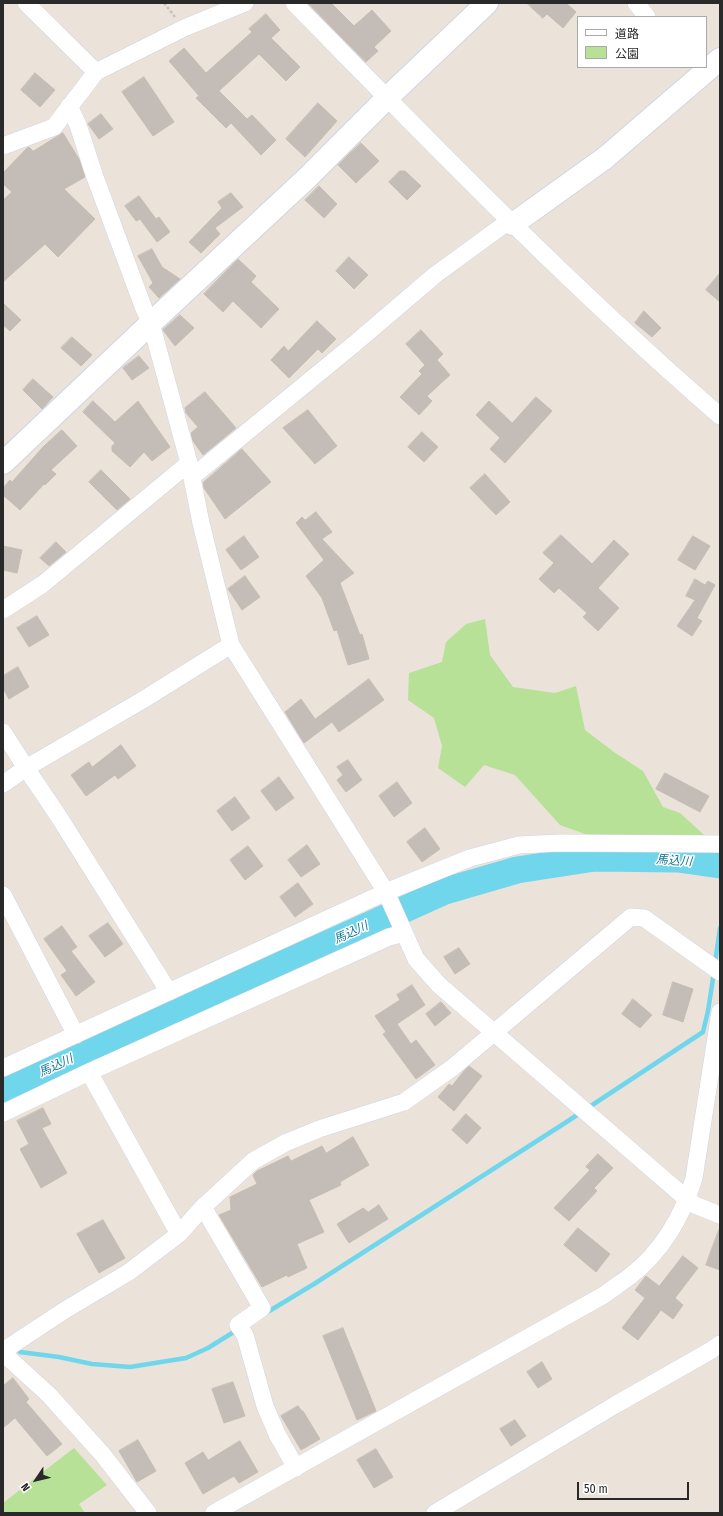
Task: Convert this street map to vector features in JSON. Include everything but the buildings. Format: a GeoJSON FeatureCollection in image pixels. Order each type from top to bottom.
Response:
{"type":"FeatureCollection","features":[{"type":"Feature","properties":{"kind":"street"},"geometry":{"type":"LineString","coordinates":[[26,3],[96,72]]}},
{"type":"Feature","properties":{"kind":"street"},"geometry":{"type":"LineString","coordinates":[[3,146],[54,127],[96,72],[184,28],[245,3]]}},
{"type":"Feature","properties":{"kind":"street"},"geometry":{"type":"LineString","coordinates":[[294,3],[511,222],[653,358],[720,416]]}},
{"type":"Feature","properties":{"kind":"street"},"geometry":{"type":"LineString","coordinates":[[3,463],[307,178],[387,98],[487,3]]}},
{"type":"Feature","properties":{"kind":"street"},"geometry":{"type":"LineString","coordinates":[[636,3],[646,16]]}},
{"type":"Feature","properties":{"kind":"street"},"geometry":{"type":"LineString","coordinates":[[3,610],[43,584],[353,345],[435,276],[605,158],[716,62]]}},
{"type":"Feature","properties":{"kind":"street"},"geometry":{"type":"LineString","coordinates":[[69,106],[78,125],[95,177],[151,323],[191,470],[201,523],[230,645],[386,892],[416,959],[439,985],[688,1200],[695,1205],[720,1215]]}},
{"type":"Feature","properties":{"kind":"street"},"geometry":{"type":"LineString","coordinates":[[3,784],[26,768],[141,701],[230,645]]}},
{"type":"Feature","properties":{"kind":"street"},"geometry":{"type":"LineString","coordinates":[[3,732],[59,817],[169,992]]}},
{"type":"Feature","properties":{"kind":"street"},"geometry":{"type":"LineString","coordinates":[[3,1068],[386,892],[470,858],[519,845],[560,842],[720,844]]}},
{"type":"Feature","properties":{"kind":"street"},"geometry":{"type":"LineString","coordinates":[[3,895],[76,1035]]}},
{"type":"Feature","properties":{"kind":"street"},"geometry":{"type":"LineString","coordinates":[[148,1513],[103,1455],[59,1406],[3,1352],[65,1310],[129,1272],[179,1234],[203,1207],[253,1161],[287,1142],[319,1129],[404,1102],[452,1068],[631,918],[644,918],[720,972]]}},
{"type":"Feature","properties":{"kind":"street"},"geometry":{"type":"LineString","coordinates":[[3,1113],[90,1072],[403,931]]}},
{"type":"Feature","properties":{"kind":"street"},"geometry":{"type":"LineString","coordinates":[[214,1513],[604,1295],[630,1276],[656,1251],[673,1228],[688,1200],[694,1178],[720,1012]]}},
{"type":"Feature","properties":{"kind":"street"},"geometry":{"type":"LineString","coordinates":[[90,1072],[179,1234]]}},
{"type":"Feature","properties":{"kind":"street"},"geometry":{"type":"LineString","coordinates":[[203,1207],[262,1308],[241,1330],[265,1406],[277,1434],[296,1468]]}},
{"type":"Feature","properties":{"kind":"street"},"geometry":{"type":"LineString","coordinates":[[434,1513],[535,1452],[710,1352],[720,1344]]}},
{"type":"Feature","properties":{"kind":"green space"},"geometry":{"type":"Polygon","coordinates":[[[485,619],[490,655],[513,687],[555,693],[576,686],[585,730],[614,752],[643,771],[663,807],[680,813],[713,843],[682,839],[588,835],[560,825],[515,775],[484,765],[465,787],[438,768],[442,746],[434,718],[408,700],[409,673],[442,662],[446,642],[466,624],[485,619]]]}},
{"type":"Feature","properties":{"kind":"green space"},"geometry":{"type":"Polygon","coordinates":[[[74,1448],[107,1485],[79,1504],[85,1513],[3,1513],[3,1503],[74,1448]]]}},
{"type":"Feature","properties":{"kind":"waterway","name":"馬込川"},"geometry":{"type":"LineString","coordinates":[[3,1090],[445,891],[517,870],[595,858],[678,859],[720,865]]}},
{"type":"Feature","properties":{"kind":"waterway"},"geometry":{"type":"LineString","coordinates":[[715,963],[720,928]]}},
{"type":"Feature","properties":{"kind":"waterway"},"geometry":{"type":"LineString","coordinates":[[266,1313],[314,1284],[568,1121],[703,1032],[714,972]]}},
{"type":"Feature","properties":{"kind":"waterway"},"geometry":{"type":"LineString","coordinates":[[20,1352],[59,1357],[92,1364],[130,1367],[186,1358],[208,1348],[237,1330]]}}]}
